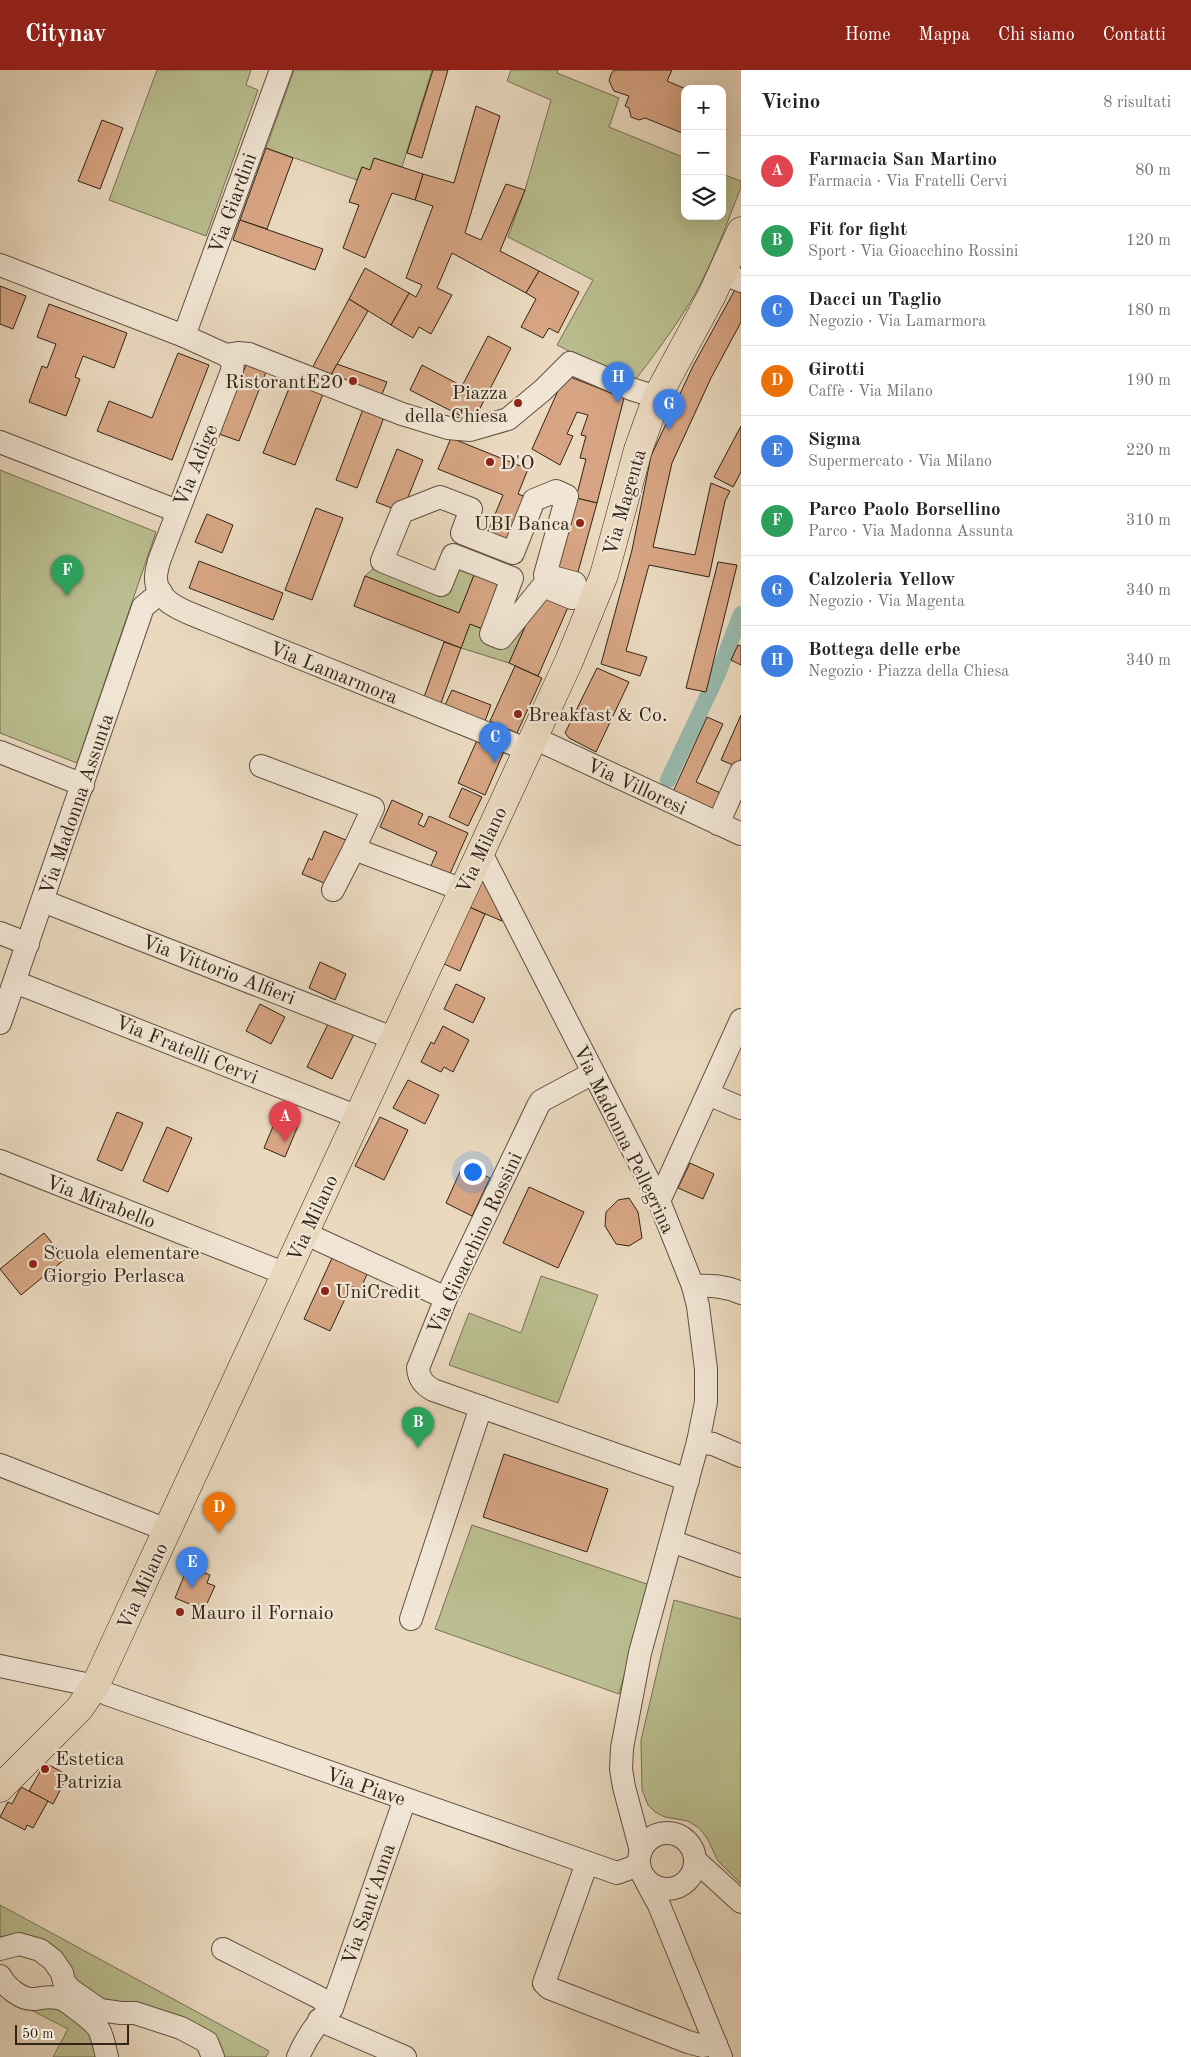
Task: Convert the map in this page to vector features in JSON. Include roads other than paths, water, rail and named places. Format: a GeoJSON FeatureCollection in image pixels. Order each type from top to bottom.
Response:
{"type":"FeatureCollection","features":[{"type":"Feature","properties":{"kind":"main road","name":"Via Magenta"},"geometry":{"type":"LineString","coordinates":[[531,744],[595,601],[604,575],[638,450],[657,397],[732,277],[741,230]]}},
{"type":"Feature","properties":{"kind":"main road","name":"Via Milano"},"geometry":{"type":"LineString","coordinates":[[0,1788],[79,1709],[95,1686],[531,744]]}},
{"type":"Feature","properties":{"kind":"street","name":"Via Giardini"},"geometry":{"type":"LineString","coordinates":[[184,336],[281,70]]}},
{"type":"Feature","properties":{"kind":"street"},"geometry":{"type":"LineString","coordinates":[[0,265],[184,336],[226,355],[248,354],[402,414],[448,428],[470,430],[508,419],[543,390],[570,363],[631,389],[657,397]]}},
{"type":"Feature","properties":{"kind":"street","name":"Via Adige"},"geometry":{"type":"LineString","coordinates":[[158,585],[159,561],[232,371],[233,362],[226,355]]}},
{"type":"Feature","properties":{"kind":"street"},"geometry":{"type":"LineString","coordinates":[[0,442],[177,511]]}},
{"type":"Feature","properties":{"kind":"street"},"geometry":{"type":"LineString","coordinates":[[556,491],[566,496],[546,575],[575,583],[572,598],[543,586],[501,638],[491,634],[512,578],[453,555],[441,585],[382,561],[402,512],[440,497],[471,509],[462,532],[513,553],[534,500],[556,491]]}},
{"type":"Feature","properties":{"kind":"street","name":"Via Lamarmora"},"geometry":{"type":"LineString","coordinates":[[158,585],[166,600],[188,613],[531,744]]}},
{"type":"Feature","properties":{"kind":"street","name":"Via Madonna Assunta"},"geometry":{"type":"LineString","coordinates":[[0,1023],[143,608],[158,585]]}},
{"type":"Feature","properties":{"kind":"street","name":"Via Villoresi"},"geometry":{"type":"LineString","coordinates":[[531,744],[741,834]]}},
{"type":"Feature","properties":{"kind":"street"},"geometry":{"type":"LineString","coordinates":[[0,752],[83,784]]}},
{"type":"Feature","properties":{"kind":"street"},"geometry":{"type":"LineString","coordinates":[[261,766],[373,808],[333,890]]}},
{"type":"Feature","properties":{"kind":"street"},"geometry":{"type":"LineString","coordinates":[[718,824],[741,772]]}},
{"type":"Feature","properties":{"kind":"street"},"geometry":{"type":"LineString","coordinates":[[354,849],[463,890]]}},
{"type":"Feature","properties":{"kind":"street","name":"Via Madonna Pellegrina"},"geometry":{"type":"LineString","coordinates":[[480,853],[659,1201],[693,1286],[703,1336],[706,1402],[698,1442],[640,1653],[622,1748],[621,1769],[642,1865],[718,2051]]}},
{"type":"Feature","properties":{"kind":"street","name":"Via Vittorio Alfieri"},"geometry":{"type":"LineString","coordinates":[[43,900],[395,1039]]}},
{"type":"Feature","properties":{"kind":"street"},"geometry":{"type":"LineString","coordinates":[[0,933],[28,944]]}},
{"type":"Feature","properties":{"kind":"street","name":"Via Fratelli Cervi"},"geometry":{"type":"LineString","coordinates":[[15,982],[358,1117]]}},
{"type":"Feature","properties":{"kind":"street"},"geometry":{"type":"LineString","coordinates":[[659,1201],[741,1020]]}},
{"type":"Feature","properties":{"kind":"street","name":"Via Gioacchino Rossini"},"geometry":{"type":"LineString","coordinates":[[593,1073],[541,1101],[538,1106],[446,1298],[418,1368],[421,1380],[433,1390],[688,1480]]}},
{"type":"Feature","properties":{"kind":"street"},"geometry":{"type":"LineString","coordinates":[[708,1094],[741,1108]]}},
{"type":"Feature","properties":{"kind":"street","name":"Via Mirabello"},"geometry":{"type":"LineString","coordinates":[[0,1161],[286,1274]]}},
{"type":"Feature","properties":{"kind":"street"},"geometry":{"type":"LineString","coordinates":[[304,1233],[446,1298]]}},
{"type":"Feature","properties":{"kind":"street"},"geometry":{"type":"LineString","coordinates":[[693,1286],[711,1285],[729,1288],[741,1293]]}},
{"type":"Feature","properties":{"kind":"street"},"geometry":{"type":"LineString","coordinates":[[411,1619],[481,1406]]}},
{"type":"Feature","properties":{"kind":"street"},"geometry":{"type":"LineString","coordinates":[[698,1442],[713,1444],[741,1456]]}},
{"type":"Feature","properties":{"kind":"street"},"geometry":{"type":"LineString","coordinates":[[0,1466],[167,1530]]}},
{"type":"Feature","properties":{"kind":"street"},"geometry":{"type":"LineString","coordinates":[[671,1541],[741,1566]]}},
{"type":"Feature","properties":{"kind":"street","name":"Via Piave"},"geometry":{"type":"LineString","coordinates":[[0,1666],[95,1686],[107,1694],[617,1873],[642,1865]]}},
{"type":"Feature","properties":{"kind":"street","name":"Via Sant'Anna"},"geometry":{"type":"LineString","coordinates":[[298,2057],[304,2043],[326,2014],[404,1799]]}},
{"type":"Feature","properties":{"kind":"street"},"geometry":{"type":"LineString","coordinates":[[630,1809],[660,1834]]}},
{"type":"Feature","properties":{"kind":"street"},"geometry":{"type":"LineString","coordinates":[[682,1885],[692,1875],[695,1860],[693,1850],[682,1837],[676,1834],[660,1834],[649,1840],[642,1865],[654,1886],[665,1890],[682,1885],[705,1884],[737,1898]]}},
{"type":"Feature","properties":{"kind":"street"},"geometry":{"type":"LineString","coordinates":[[695,1860],[737,1898]]}},
{"type":"Feature","properties":{"kind":"street"},"geometry":{"type":"LineString","coordinates":[[587,1863],[544,1983],[550,1988],[688,2042],[718,2051]]}},
{"type":"Feature","properties":{"kind":"street","name":"Via Madonna Pellegrina"},"geometry":{"type":"LineString","coordinates":[[669,1930],[670,1910],[682,1885]]}},
{"type":"Feature","properties":{"kind":"street"},"geometry":{"type":"LineString","coordinates":[[0,1948],[19,1944],[40,1950],[53,1960],[70,1990],[100,2010],[136,2013],[154,2018],[196,2035],[207,2042],[214,2057]]}},
{"type":"Feature","properties":{"kind":"street"},"geometry":{"type":"LineString","coordinates":[[223,1950],[320,1998],[326,2014],[406,2057]]}},
{"type":"Feature","properties":{"kind":"street"},"geometry":{"type":"LineString","coordinates":[[0,1976],[4,1983],[22,1997],[32,1999],[55,1997],[64,1999],[97,2025],[105,2048]]}},
{"type":"Feature","properties":{"kind":"street"},"geometry":{"type":"LineString","coordinates":[[105,2048],[109,2027],[125,2013]]}},
{"type":"Feature","properties":{"kind":"waterway"},"geometry":{"type":"LineString","coordinates":[[668,780],[717,676],[741,614]]}},
{"type":"Feature","properties":{"kind":"place","name":"RistorantE20"},"geometry":{"type":"Point","coordinates":[353,381]}},
{"type":"Feature","properties":{"kind":"place","name":"Piazza della Chiesa"},"geometry":{"type":"Point","coordinates":[518,403]}},
{"type":"Feature","properties":{"kind":"place","name":"Bottega delle erbe"},"geometry":{"type":"Point","coordinates":[618,403]}},
{"type":"Feature","properties":{"kind":"place","name":"Calzoleria Yellow"},"geometry":{"type":"Point","coordinates":[669,430]}},
{"type":"Feature","properties":{"kind":"place","name":"D'O"},"geometry":{"type":"Point","coordinates":[490,462]}},
{"type":"Feature","properties":{"kind":"place","name":"UBI Banca"},"geometry":{"type":"Point","coordinates":[580,523]}},
{"type":"Feature","properties":{"kind":"place","name":"Parco Paolo Borsellino"},"geometry":{"type":"Point","coordinates":[67,596]}},
{"type":"Feature","properties":{"kind":"place","name":"Breakfast & Co."},"geometry":{"type":"Point","coordinates":[518,714]}},
{"type":"Feature","properties":{"kind":"place","name":"Dacci un Taglio"},"geometry":{"type":"Point","coordinates":[495,763]}},
{"type":"Feature","properties":{"kind":"place","name":"Farmacia San Martino"},"geometry":{"type":"Point","coordinates":[285,1142]}},
{"type":"Feature","properties":{"kind":"place","name":"Scuola elementare Giorgio Perlasca"},"geometry":{"type":"Point","coordinates":[33,1264]}},
{"type":"Feature","properties":{"kind":"place","name":"UniCredit"},"geometry":{"type":"Point","coordinates":[325,1291]}},
{"type":"Feature","properties":{"kind":"place","name":"Fit for fight"},"geometry":{"type":"Point","coordinates":[418,1448]}},
{"type":"Feature","properties":{"kind":"place","name":"Girotti"},"geometry":{"type":"Point","coordinates":[219,1533]}},
{"type":"Feature","properties":{"kind":"place","name":"Sigma"},"geometry":{"type":"Point","coordinates":[192,1588]}},
{"type":"Feature","properties":{"kind":"place","name":"Mauro il Fornaio"},"geometry":{"type":"Point","coordinates":[180,1612]}},
{"type":"Feature","properties":{"kind":"place","name":"Estetica Patrizia"},"geometry":{"type":"Point","coordinates":[45,1769]}}]}
